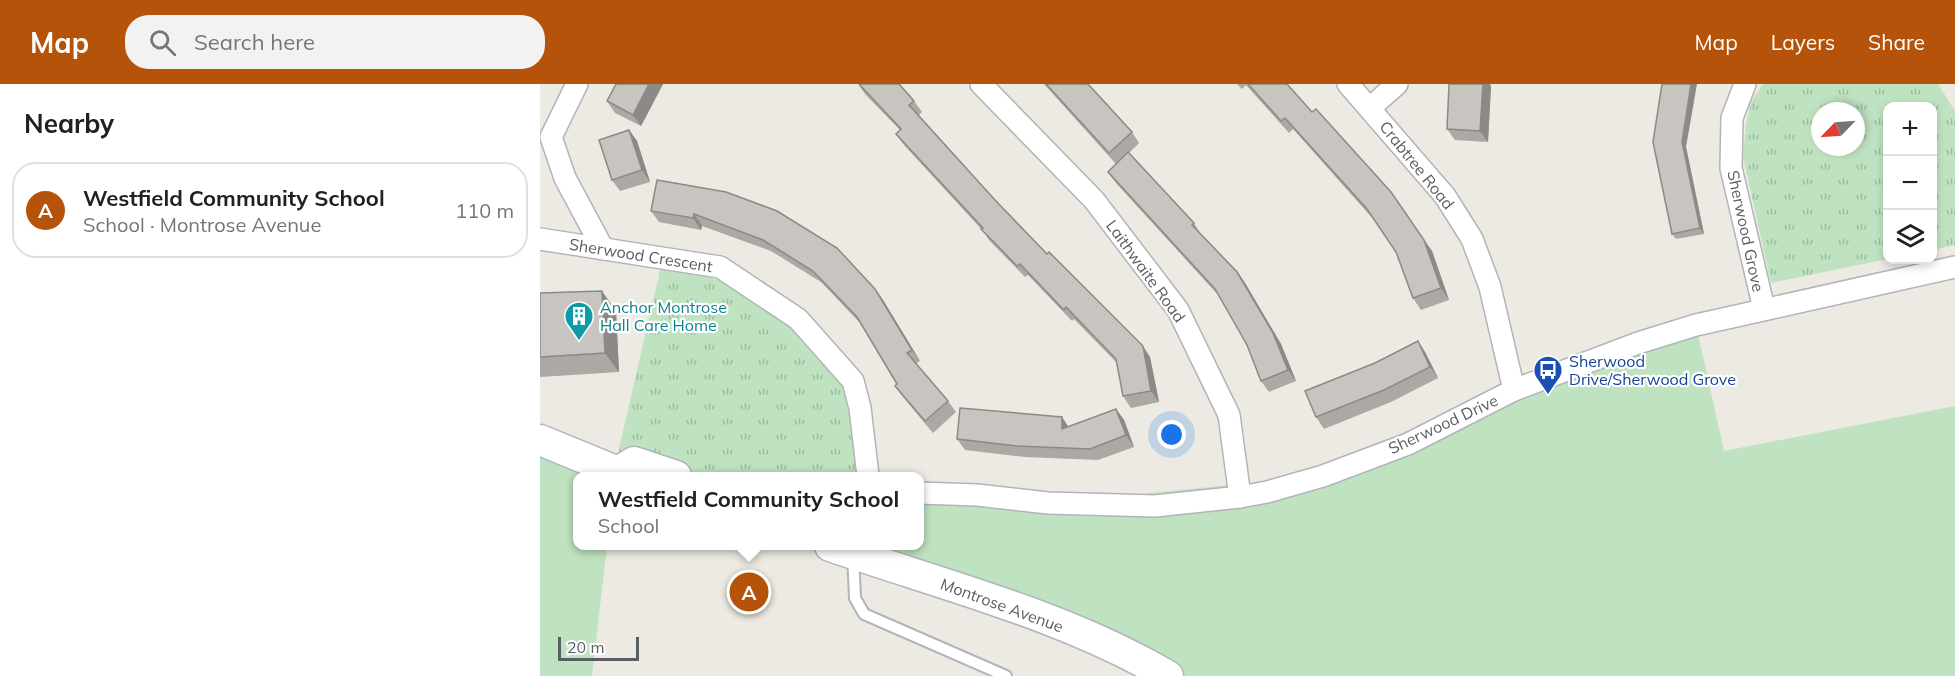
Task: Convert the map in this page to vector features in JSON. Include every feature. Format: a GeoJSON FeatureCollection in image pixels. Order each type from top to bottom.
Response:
{"type":"FeatureCollection","features":[{"type":"Feature","properties":{"kind":"street"},"geometry":{"type":"LineString","coordinates":[[577,84],[545,140],[603,249]]}},
{"type":"Feature","properties":{"kind":"street","name":"Laithwaite Road"},"geometry":{"type":"LineString","coordinates":[[981,84],[1094,200],[1178,310],[1229,415],[1240,497]]}},
{"type":"Feature","properties":{"kind":"street","name":"Crabtree Road"},"geometry":{"type":"LineString","coordinates":[[1348,84],[1445,196],[1472,239],[1490,287],[1514,390]]}},
{"type":"Feature","properties":{"kind":"street"},"geometry":{"type":"LineString","coordinates":[[1370,108],[1397,84]]}},
{"type":"Feature","properties":{"kind":"street","name":"Sherwood Grove"},"geometry":{"type":"LineString","coordinates":[[1745,84],[1732,118],[1731,168],[1764,309]]}},
{"type":"Feature","properties":{"kind":"street","name":"Sherwood Crescent"},"geometry":{"type":"LineString","coordinates":[[540,239],[720,267],[798,319],[853,381],[860,408],[867,472]]}},
{"type":"Feature","properties":{"kind":"street","name":"Sherwood Drive"},"geometry":{"type":"LineString","coordinates":[[924,493],[977,495],[1048,503],[1155,506],[1267,492],[1323,476],[1408,444],[1514,390],[1638,343],[1696,325],[1955,267]]}},
{"type":"Feature","properties":{"kind":"street"},"geometry":{"type":"LineString","coordinates":[[540,440],[615,472]]}},
{"type":"Feature","properties":{"kind":"street"},"geometry":{"type":"LineString","coordinates":[[622,472],[634,462],[662,472]]}},
{"type":"Feature","properties":{"kind":"street","name":"Montrose Avenue"},"geometry":{"type":"LineString","coordinates":[[852,550],[1041,617],[1131,655],[1168,676]]}},
{"type":"Feature","properties":{"kind":"lane"},"geometry":{"type":"LineString","coordinates":[[846,550],[855,598],[864,614],[1006,676]]}},
{"type":"Feature","properties":{"kind":"green space"},"geometry":{"type":"Polygon","coordinates":[[[1763,84],[1938,84],[1955,111],[1955,245],[1937,249],[1937,102],[1883,102],[1883,260],[1771,283],[1743,157],[1751,102],[1763,84]]]}},
{"type":"Feature","properties":{"kind":"green space"},"geometry":{"type":"Polygon","coordinates":[[[663,258],[772,302],[860,408],[856,472],[619,472],[616,471],[620,444],[663,258]]]}},
{"type":"Feature","properties":{"kind":"green space"},"geometry":{"type":"Polygon","coordinates":[[[1696,325],[1724,451],[1955,406],[1955,676],[1162,676],[864,550],[924,550],[924,494],[1048,503],[1323,476],[1696,325]]]}},
{"type":"Feature","properties":{"kind":"green space"},"geometry":{"type":"Polygon","coordinates":[[[540,441],[606,472],[573,472],[573,550],[607,550],[592,676],[540,676],[540,441]]]}},
{"type":"Feature","properties":{"kind":"building"},"geometry":{"type":"Polygon","coordinates":[[[616,84],[649,84],[633,115],[607,101],[616,84]]]}},
{"type":"Feature","properties":{"kind":"building"},"geometry":{"type":"Polygon","coordinates":[[[859,84],[899,84],[914,101],[909,105],[995,200],[1047,254],[1049,252],[1143,346],[1151,391],[1123,396],[1116,359],[1066,307],[1064,310],[1020,264],[1017,266],[981,229],[983,228],[896,134],[901,129],[859,84]]]}},
{"type":"Feature","properties":{"kind":"building"},"geometry":{"type":"Polygon","coordinates":[[[1046,84],[1088,84],[1132,132],[1109,153],[1046,84]]]}},
{"type":"Feature","properties":{"kind":"building"},"geometry":{"type":"Polygon","coordinates":[[[1248,84],[1287,84],[1312,112],[1316,109],[1391,192],[1424,240],[1441,288],[1413,298],[1396,252],[1367,209],[1285,118],[1281,121],[1248,84]]]}},
{"type":"Feature","properties":{"kind":"building"},"geometry":{"type":"Polygon","coordinates":[[[1449,84],[1483,84],[1480,131],[1447,129],[1449,84]]]}},
{"type":"Feature","properties":{"kind":"building"},"geometry":{"type":"Polygon","coordinates":[[[1662,84],[1691,84],[1682,142],[1700,228],[1672,234],[1653,142],[1662,84]]]}},
{"type":"Feature","properties":{"kind":"building"},"geometry":{"type":"Polygon","coordinates":[[[629,130],[642,170],[612,180],[599,140],[629,130]]]}},
{"type":"Feature","properties":{"kind":"building"},"geometry":{"type":"Polygon","coordinates":[[[1128,152],[1237,272],[1273,333],[1288,370],[1261,381],[1247,345],[1215,289],[1108,172],[1128,152]]]}},
{"type":"Feature","properties":{"kind":"building"},"geometry":{"type":"Polygon","coordinates":[[[657,180],[726,192],[777,211],[837,248],[875,289],[912,350],[907,353],[948,401],[925,421],[895,386],[897,384],[857,317],[813,271],[763,240],[694,214],[693,218],[651,211],[657,180]]]}},
{"type":"Feature","properties":{"kind":"building"},"geometry":{"type":"Polygon","coordinates":[[[602,291],[605,353],[540,357],[540,293],[602,291]]]}},
{"type":"Feature","properties":{"kind":"building"},"geometry":{"type":"Polygon","coordinates":[[[1418,341],[1430,367],[1384,390],[1316,417],[1305,391],[1375,363],[1418,341]]]}},
{"type":"Feature","properties":{"kind":"building"},"geometry":{"type":"Polygon","coordinates":[[[960,408],[1062,417],[1062,429],[1116,409],[1126,435],[1090,449],[1017,446],[957,439],[960,408]]]}},
{"type":"Feature","properties":{"kind":"place","name":"Anchor Montrose Hall Care Home"},"geometry":{"type":"Point","coordinates":[579,342]}},
{"type":"Feature","properties":{"kind":"place","name":"Sherwood Drive/Sherwood Grove"},"geometry":{"type":"Point","coordinates":[1548,396]}},
{"type":"Feature","properties":{"kind":"place","name":"Westfield Community School"},"geometry":{"type":"Point","coordinates":[749,592]}}]}
